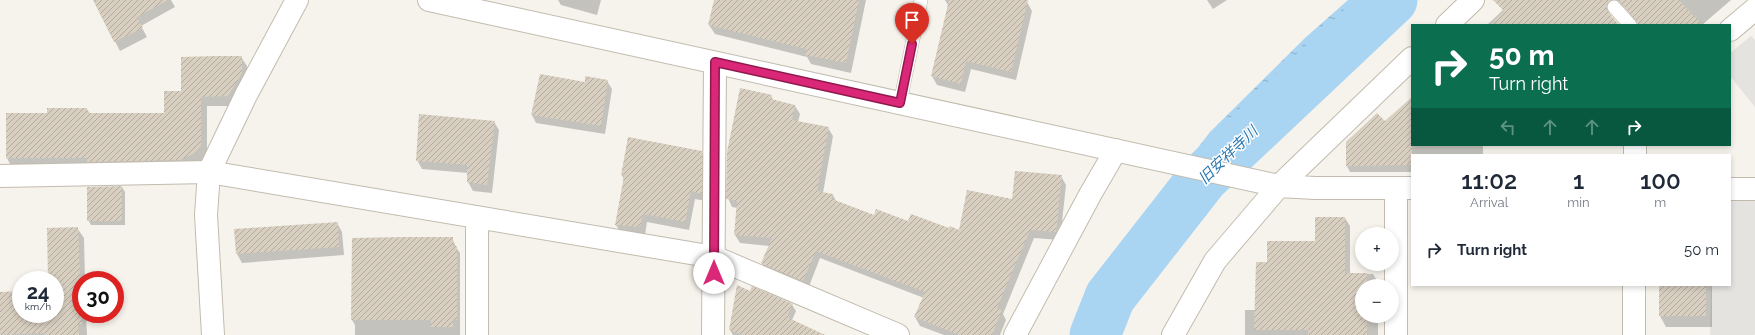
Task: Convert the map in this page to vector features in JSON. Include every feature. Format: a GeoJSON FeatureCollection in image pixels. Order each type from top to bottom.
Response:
{"type":"FeatureCollection","features":[{"type":"Feature","properties":{"kind":"street"},"geometry":{"type":"LineString","coordinates":[[213,335],[206,215],[209,172],[246,95],[298,0]]}},
{"type":"Feature","properties":{"kind":"street"},"geometry":{"type":"LineString","coordinates":[[429,0],[1279,186],[1314,188],[1404,188],[1396,335]]}},
{"type":"Feature","properties":{"kind":"street"},"geometry":{"type":"LineString","coordinates":[[1448,24],[1473,0]]}},
{"type":"Feature","properties":{"kind":"street"},"geometry":{"type":"LineString","coordinates":[[1731,29],[1755,8]]}},
{"type":"Feature","properties":{"kind":"street"},"geometry":{"type":"LineString","coordinates":[[1173,335],[1215,261],[1279,186],[1411,59]]}},
{"type":"Feature","properties":{"kind":"street"},"geometry":{"type":"LineString","coordinates":[[713,335],[715,62]]}},
{"type":"Feature","properties":{"kind":"street"},"geometry":{"type":"LineString","coordinates":[[1016,335],[1090,193],[1116,150]]}},
{"type":"Feature","properties":{"kind":"street"},"geometry":{"type":"LineString","coordinates":[[0,176],[209,172],[714,257],[898,335]]}},
{"type":"Feature","properties":{"kind":"street"},"geometry":{"type":"LineString","coordinates":[[1731,189],[1755,189]]}},
{"type":"Feature","properties":{"kind":"street"},"geometry":{"type":"LineString","coordinates":[[477,218],[477,335]]}},
{"type":"Feature","properties":{"kind":"street"},"geometry":{"type":"LineString","coordinates":[[1634,286],[1634,335]]}},
{"type":"Feature","properties":{"kind":"lane"},"geometry":{"type":"LineString","coordinates":[[900,103],[921,0]]}},
{"type":"Feature","properties":{"kind":"lane"},"geometry":{"type":"LineString","coordinates":[[1614,7],[1629,24]]}},
{"type":"Feature","properties":{"kind":"shaded area"},"geometry":{"type":"Polygon","coordinates":[[[1751,36],[1755,40],[1755,107],[1731,77],[1731,52],[1751,36]]]}},
{"type":"Feature","properties":{"kind":"shaded area"},"geometry":{"type":"Polygon","coordinates":[[[1731,201],[1755,201],[1755,334],[1710,335],[1711,286],[1731,286],[1731,201]]]}},
{"type":"Feature","properties":{"kind":"water"},"geometry":{"type":"Polygon","coordinates":[[[1348,0],[1378,0],[1281,89],[1181,197],[1135,273],[1114,298],[1087,335],[1075,335],[1098,289],[1157,201],[1210,132],[1305,38],[1348,0]]]}},
{"type":"Feature","properties":{"kind":"building"},"geometry":{"type":"Polygon","coordinates":[[[93,0],[168,0],[137,17],[143,28],[114,42],[93,0]]]}},
{"type":"Feature","properties":{"kind":"building"},"geometry":{"type":"Polygon","coordinates":[[[714,0],[859,0],[846,63],[805,55],[806,49],[708,25],[714,0]]]}},
{"type":"Feature","properties":{"kind":"building"},"geometry":{"type":"Polygon","coordinates":[[[949,0],[1028,0],[1011,72],[966,61],[961,84],[931,76],[949,0]]]}},
{"type":"Feature","properties":{"kind":"building"},"geometry":{"type":"Polygon","coordinates":[[[1493,0],[1611,0],[1607,4],[1606,9],[1618,24],[1490,24],[1504,11],[1493,0]]]}},
{"type":"Feature","properties":{"kind":"building"},"geometry":{"type":"Polygon","coordinates":[[[1618,0],[1679,0],[1701,24],[1638,24],[1636,20],[1618,0]]]}},
{"type":"Feature","properties":{"kind":"building"},"geometry":{"type":"Polygon","coordinates":[[[242,56],[242,73],[228,96],[201,97],[201,145],[195,153],[180,160],[87,162],[87,158],[6,158],[6,113],[47,113],[47,108],[87,108],[87,113],[164,113],[164,91],[181,91],[181,57],[242,56]]]}},
{"type":"Feature","properties":{"kind":"building"},"geometry":{"type":"Polygon","coordinates":[[[540,74],[585,82],[585,76],[608,80],[601,126],[531,115],[540,74]]]}},
{"type":"Feature","properties":{"kind":"building"},"geometry":{"type":"Polygon","coordinates":[[[740,88],[772,95],[771,99],[795,105],[792,120],[829,127],[817,191],[833,194],[832,199],[874,215],[876,209],[908,221],[911,214],[949,228],[950,226],[959,230],[967,190],[1012,199],[1015,171],[1062,175],[1056,232],[1030,230],[997,308],[1002,310],[992,335],[960,335],[914,317],[925,292],[816,251],[803,281],[761,263],[772,238],[734,235],[737,201],[726,199],[727,152],[740,88]]]}},
{"type":"Feature","properties":{"kind":"building"},"geometry":{"type":"Polygon","coordinates":[[[1411,98],[1411,165],[1346,166],[1346,142],[1377,113],[1385,121],[1411,98]]]}},
{"type":"Feature","properties":{"kind":"building"},"geometry":{"type":"Polygon","coordinates":[[[419,114],[495,121],[487,185],[467,182],[467,165],[416,161],[419,114]]]}},
{"type":"Feature","properties":{"kind":"building"},"geometry":{"type":"Polygon","coordinates":[[[628,137],[702,151],[702,194],[691,191],[685,222],[643,214],[640,227],[615,225],[624,176],[621,175],[628,137]]]}},
{"type":"Feature","properties":{"kind":"building"},"geometry":{"type":"Polygon","coordinates":[[[122,186],[122,221],[87,221],[87,187],[122,186]]]}},
{"type":"Feature","properties":{"kind":"building"},"geometry":{"type":"Polygon","coordinates":[[[1315,217],[1345,217],[1345,273],[1367,273],[1367,279],[1355,279],[1355,323],[1367,323],[1367,335],[1308,335],[1308,330],[1254,330],[1256,262],[1267,262],[1267,241],[1315,241],[1315,217]]]}},
{"type":"Feature","properties":{"kind":"building"},"geometry":{"type":"Polygon","coordinates":[[[338,222],[339,247],[236,254],[234,229],[338,222]]]}},
{"type":"Feature","properties":{"kind":"building"},"geometry":{"type":"Polygon","coordinates":[[[78,227],[80,271],[72,271],[72,323],[82,323],[78,324],[79,335],[45,335],[45,333],[0,335],[0,292],[12,291],[12,323],[64,323],[64,271],[48,271],[47,228],[78,227]]]}},
{"type":"Feature","properties":{"kind":"building"},"geometry":{"type":"Polygon","coordinates":[[[453,237],[453,246],[457,246],[457,320],[453,320],[453,327],[431,327],[431,320],[351,320],[352,238],[453,237]]]}},
{"type":"Feature","properties":{"kind":"building"},"geometry":{"type":"Polygon","coordinates":[[[737,285],[750,291],[752,286],[793,304],[788,314],[790,315],[789,318],[825,335],[742,335],[729,330],[737,285]]]}},
{"type":"Feature","properties":{"kind":"building"},"geometry":{"type":"Polygon","coordinates":[[[1659,286],[1706,286],[1706,316],[1659,316],[1659,286]]]}},
{"type":"Feature","properties":{"kind":"waterway","name":"旧安祥寺川"},"geometry":{"type":"LineString","coordinates":[[1095,335],[1110,297],[1203,178],[1392,0]]}},
{"type":"Feature","properties":{"kind":"route"},"geometry":{"type":"LineString","coordinates":[[714,273],[715,62],[900,103],[912,44]]}}]}
